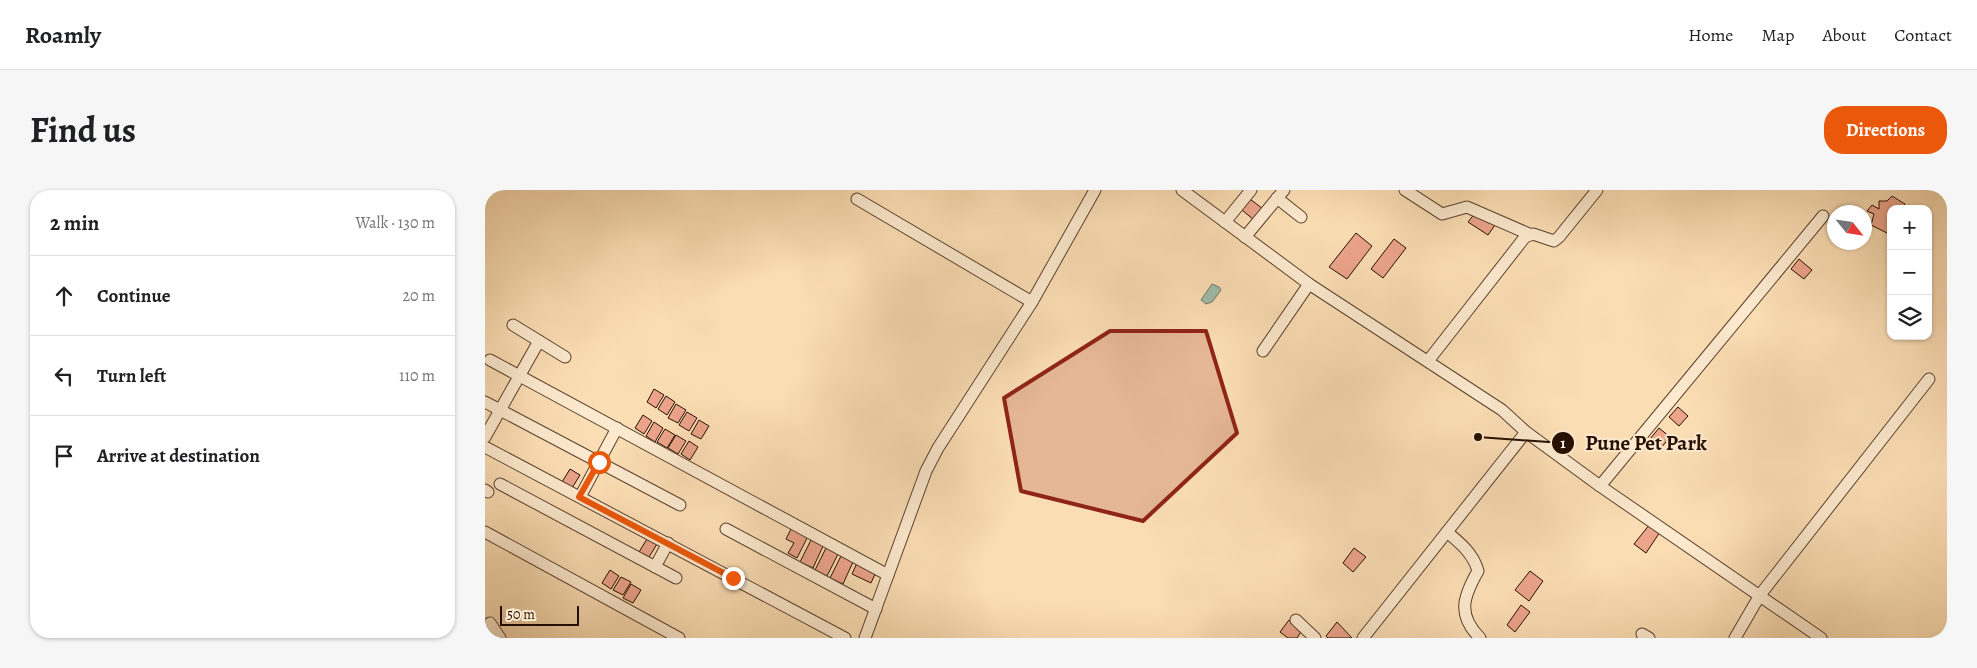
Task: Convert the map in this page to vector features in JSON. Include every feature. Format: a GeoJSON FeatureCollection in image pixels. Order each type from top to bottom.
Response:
{"type":"FeatureCollection","features":[{"type":"Feature","properties":{"kind":"street"},"geometry":{"type":"LineString","coordinates":[[865,638],[926,471],[1032,302],[1095,190]]}},
{"type":"Feature","properties":{"kind":"street"},"geometry":{"type":"LineString","coordinates":[[1182,190],[1309,284],[1502,410],[1526,432],[1600,486],[1821,638]]}},
{"type":"Feature","properties":{"kind":"street"},"geometry":{"type":"LineString","coordinates":[[1225,222],[1251,190]]}},
{"type":"Feature","properties":{"kind":"street"},"geometry":{"type":"LineString","coordinates":[[1405,190],[1442,214],[1467,207],[1529,234],[1554,241],[1597,190]]}},
{"type":"Feature","properties":{"kind":"street"},"geometry":{"type":"LineString","coordinates":[[1245,237],[1281,194],[1301,217]]}},
{"type":"Feature","properties":{"kind":"street"},"geometry":{"type":"LineString","coordinates":[[857,199],[1032,302]]}},
{"type":"Feature","properties":{"kind":"street"},"geometry":{"type":"LineString","coordinates":[[1600,486],[1823,216]]}},
{"type":"Feature","properties":{"kind":"street"},"geometry":{"type":"LineString","coordinates":[[1428,361],[1529,234]]}},
{"type":"Feature","properties":{"kind":"street"},"geometry":{"type":"LineString","coordinates":[[1263,351],[1309,284]]}},
{"type":"Feature","properties":{"kind":"street"},"geometry":{"type":"LineString","coordinates":[[513,325],[565,357]]}},
{"type":"Feature","properties":{"kind":"street"},"geometry":{"type":"LineString","coordinates":[[485,437],[539,341]]}},
{"type":"Feature","properties":{"kind":"street"},"geometry":{"type":"LineString","coordinates":[[490,360],[888,574]]}},
{"type":"Feature","properties":{"kind":"street"},"geometry":{"type":"LineString","coordinates":[[1735,638],[1760,595],[1929,379]]}},
{"type":"Feature","properties":{"kind":"street"},"geometry":{"type":"LineString","coordinates":[[485,402],[680,505]]}},
{"type":"Feature","properties":{"kind":"street"},"geometry":{"type":"LineString","coordinates":[[579,497],[617,428]]}},
{"type":"Feature","properties":{"kind":"street"},"geometry":{"type":"LineString","coordinates":[[1363,638],[1526,432]]}},
{"type":"Feature","properties":{"kind":"street"},"geometry":{"type":"LineString","coordinates":[[485,447],[845,638]]}},
{"type":"Feature","properties":{"kind":"street"},"geometry":{"type":"LineString","coordinates":[[500,484],[676,578]]}},
{"type":"Feature","properties":{"kind":"street"},"geometry":{"type":"LineString","coordinates":[[726,529],[876,610]]}},
{"type":"Feature","properties":{"kind":"street"},"geometry":{"type":"LineString","coordinates":[[485,532],[679,638]]}},
{"type":"Feature","properties":{"kind":"street"},"geometry":{"type":"LineString","coordinates":[[1447,532],[1466,548],[1476,562],[1478,571],[1464,602],[1465,616],[1470,628],[1480,638]]}},
{"type":"Feature","properties":{"kind":"street"},"geometry":{"type":"LineString","coordinates":[[655,567],[668,543]]}},
{"type":"Feature","properties":{"kind":"street"},"geometry":{"type":"LineString","coordinates":[[1296,620],[1315,638]]}},
{"type":"Feature","properties":{"kind":"street"},"geometry":{"type":"LineString","coordinates":[[489,623],[500,638]]}},
{"type":"Feature","properties":{"kind":"highlighted area"},"geometry":{"type":"Polygon","coordinates":[[[1110,331],[1206,331],[1237,433],[1143,521],[1021,491],[1004,398],[1110,331]]]}},
{"type":"Feature","properties":{"kind":"shaded area"},"geometry":{"type":"Polygon","coordinates":[[[1212,284],[1221,290],[1212,302],[1206,304],[1201,300],[1212,284]]]}},
{"type":"Feature","properties":{"kind":"building"},"geometry":{"type":"Polygon","coordinates":[[[1892,196],[1905,204],[1887,205],[1887,233],[1872,226],[1874,214],[1872,213],[1872,205],[1879,209],[1879,201],[1887,201],[1892,196]]]}},
{"type":"Feature","properties":{"kind":"building"},"geometry":{"type":"Polygon","coordinates":[[[1250,199],[1263,209],[1254,220],[1242,210],[1250,199]]]}},
{"type":"Feature","properties":{"kind":"building"},"geometry":{"type":"Polygon","coordinates":[[[1476,212],[1495,225],[1488,235],[1468,222],[1476,212]]]}},
{"type":"Feature","properties":{"kind":"building"},"geometry":{"type":"Polygon","coordinates":[[[1356,233],[1372,246],[1347,279],[1329,267],[1356,233]]]}},
{"type":"Feature","properties":{"kind":"building"},"geometry":{"type":"Polygon","coordinates":[[[1394,239],[1406,248],[1383,278],[1371,269],[1394,239]]]}},
{"type":"Feature","properties":{"kind":"building"},"geometry":{"type":"Polygon","coordinates":[[[1799,259],[1812,270],[1804,279],[1791,269],[1799,259]]]}},
{"type":"Feature","properties":{"kind":"building"},"geometry":{"type":"Polygon","coordinates":[[[654,389],[664,395],[656,408],[647,402],[654,389]]]}},
{"type":"Feature","properties":{"kind":"building"},"geometry":{"type":"Polygon","coordinates":[[[666,396],[675,402],[667,415],[658,409],[666,396]]]}},
{"type":"Feature","properties":{"kind":"building"},"geometry":{"type":"Polygon","coordinates":[[[676,404],[686,410],[678,423],[668,418],[676,404]]]}},
{"type":"Feature","properties":{"kind":"building"},"geometry":{"type":"Polygon","coordinates":[[[1678,407],[1688,416],[1679,426],[1669,417],[1678,407]]]}},
{"type":"Feature","properties":{"kind":"building"},"geometry":{"type":"Polygon","coordinates":[[[687,412],[697,418],[689,431],[679,425],[687,412]]]}},
{"type":"Feature","properties":{"kind":"building"},"geometry":{"type":"Polygon","coordinates":[[[643,415],[652,421],[644,434],[635,428],[643,415]]]}},
{"type":"Feature","properties":{"kind":"building"},"geometry":{"type":"Polygon","coordinates":[[[699,420],[709,426],[701,439],[691,434],[699,420]]]}},
{"type":"Feature","properties":{"kind":"building"},"geometry":{"type":"Polygon","coordinates":[[[654,422],[663,428],[655,442],[646,436],[654,422]]]}},
{"type":"Feature","properties":{"kind":"building"},"geometry":{"type":"Polygon","coordinates":[[[1659,428],[1670,437],[1661,448],[1650,439],[1659,428]]]}},
{"type":"Feature","properties":{"kind":"building"},"geometry":{"type":"Polygon","coordinates":[[[665,429],[675,435],[667,448],[657,442],[665,429]]]}},
{"type":"Feature","properties":{"kind":"building"},"geometry":{"type":"Polygon","coordinates":[[[676,435],[686,441],[678,454],[668,448],[676,435]]]}},
{"type":"Feature","properties":{"kind":"building"},"geometry":{"type":"Polygon","coordinates":[[[689,441],[698,447],[690,460],[681,454],[689,441]]]}},
{"type":"Feature","properties":{"kind":"building"},"geometry":{"type":"Polygon","coordinates":[[[570,469],[580,475],[572,488],[562,482],[570,469]]]}},
{"type":"Feature","properties":{"kind":"building"},"geometry":{"type":"Polygon","coordinates":[[[1650,524],[1660,532],[1646,553],[1634,544],[1650,524]]]}},
{"type":"Feature","properties":{"kind":"building"},"geometry":{"type":"Polygon","coordinates":[[[792,527],[808,536],[797,558],[788,553],[794,543],[786,539],[792,527]]]}},
{"type":"Feature","properties":{"kind":"building"},"geometry":{"type":"Polygon","coordinates":[[[647,539],[657,544],[649,557],[639,552],[647,539]]]}},
{"type":"Feature","properties":{"kind":"building"},"geometry":{"type":"Polygon","coordinates":[[[811,540],[823,546],[813,568],[800,562],[811,540]]]}},
{"type":"Feature","properties":{"kind":"building"},"geometry":{"type":"Polygon","coordinates":[[[826,548],[838,554],[827,576],[815,570],[826,548]]]}},
{"type":"Feature","properties":{"kind":"building"},"geometry":{"type":"Polygon","coordinates":[[[1354,548],[1366,557],[1353,572],[1343,563],[1354,548]]]}},
{"type":"Feature","properties":{"kind":"building"},"geometry":{"type":"Polygon","coordinates":[[[841,556],[853,562],[843,584],[830,578],[841,556]]]}},
{"type":"Feature","properties":{"kind":"building"},"geometry":{"type":"Polygon","coordinates":[[[857,563],[876,572],[871,583],[852,574],[857,563]]]}},
{"type":"Feature","properties":{"kind":"building"},"geometry":{"type":"Polygon","coordinates":[[[610,570],[619,576],[611,589],[602,583],[610,570]]]}},
{"type":"Feature","properties":{"kind":"building"},"geometry":{"type":"Polygon","coordinates":[[[1530,571],[1543,581],[1529,601],[1515,590],[1530,571]]]}},
{"type":"Feature","properties":{"kind":"building"},"geometry":{"type":"Polygon","coordinates":[[[621,577],[631,582],[623,595],[613,590],[621,577]]]}},
{"type":"Feature","properties":{"kind":"building"},"geometry":{"type":"Polygon","coordinates":[[[631,584],[641,590],[633,603],[623,598],[631,584]]]}},
{"type":"Feature","properties":{"kind":"building"},"geometry":{"type":"Polygon","coordinates":[[[1521,605],[1530,612],[1515,632],[1507,625],[1521,605]]]}},
{"type":"Feature","properties":{"kind":"building"},"geometry":{"type":"Polygon","coordinates":[[[1289,620],[1302,630],[1297,638],[1288,638],[1280,632],[1289,620]]]}},
{"type":"Feature","properties":{"kind":"building"},"geometry":{"type":"Polygon","coordinates":[[[1337,622],[1352,638],[1328,638],[1326,636],[1337,622]]]}},
{"type":"Feature","properties":{"kind":"place","name":"Pune Pet Park"},"geometry":{"type":"Point","coordinates":[1478,437]}},
{"type":"Feature","properties":{"kind":"route"},"geometry":{"type":"LineString","coordinates":[[599,462],[579,497],[733,578]]}}]}
